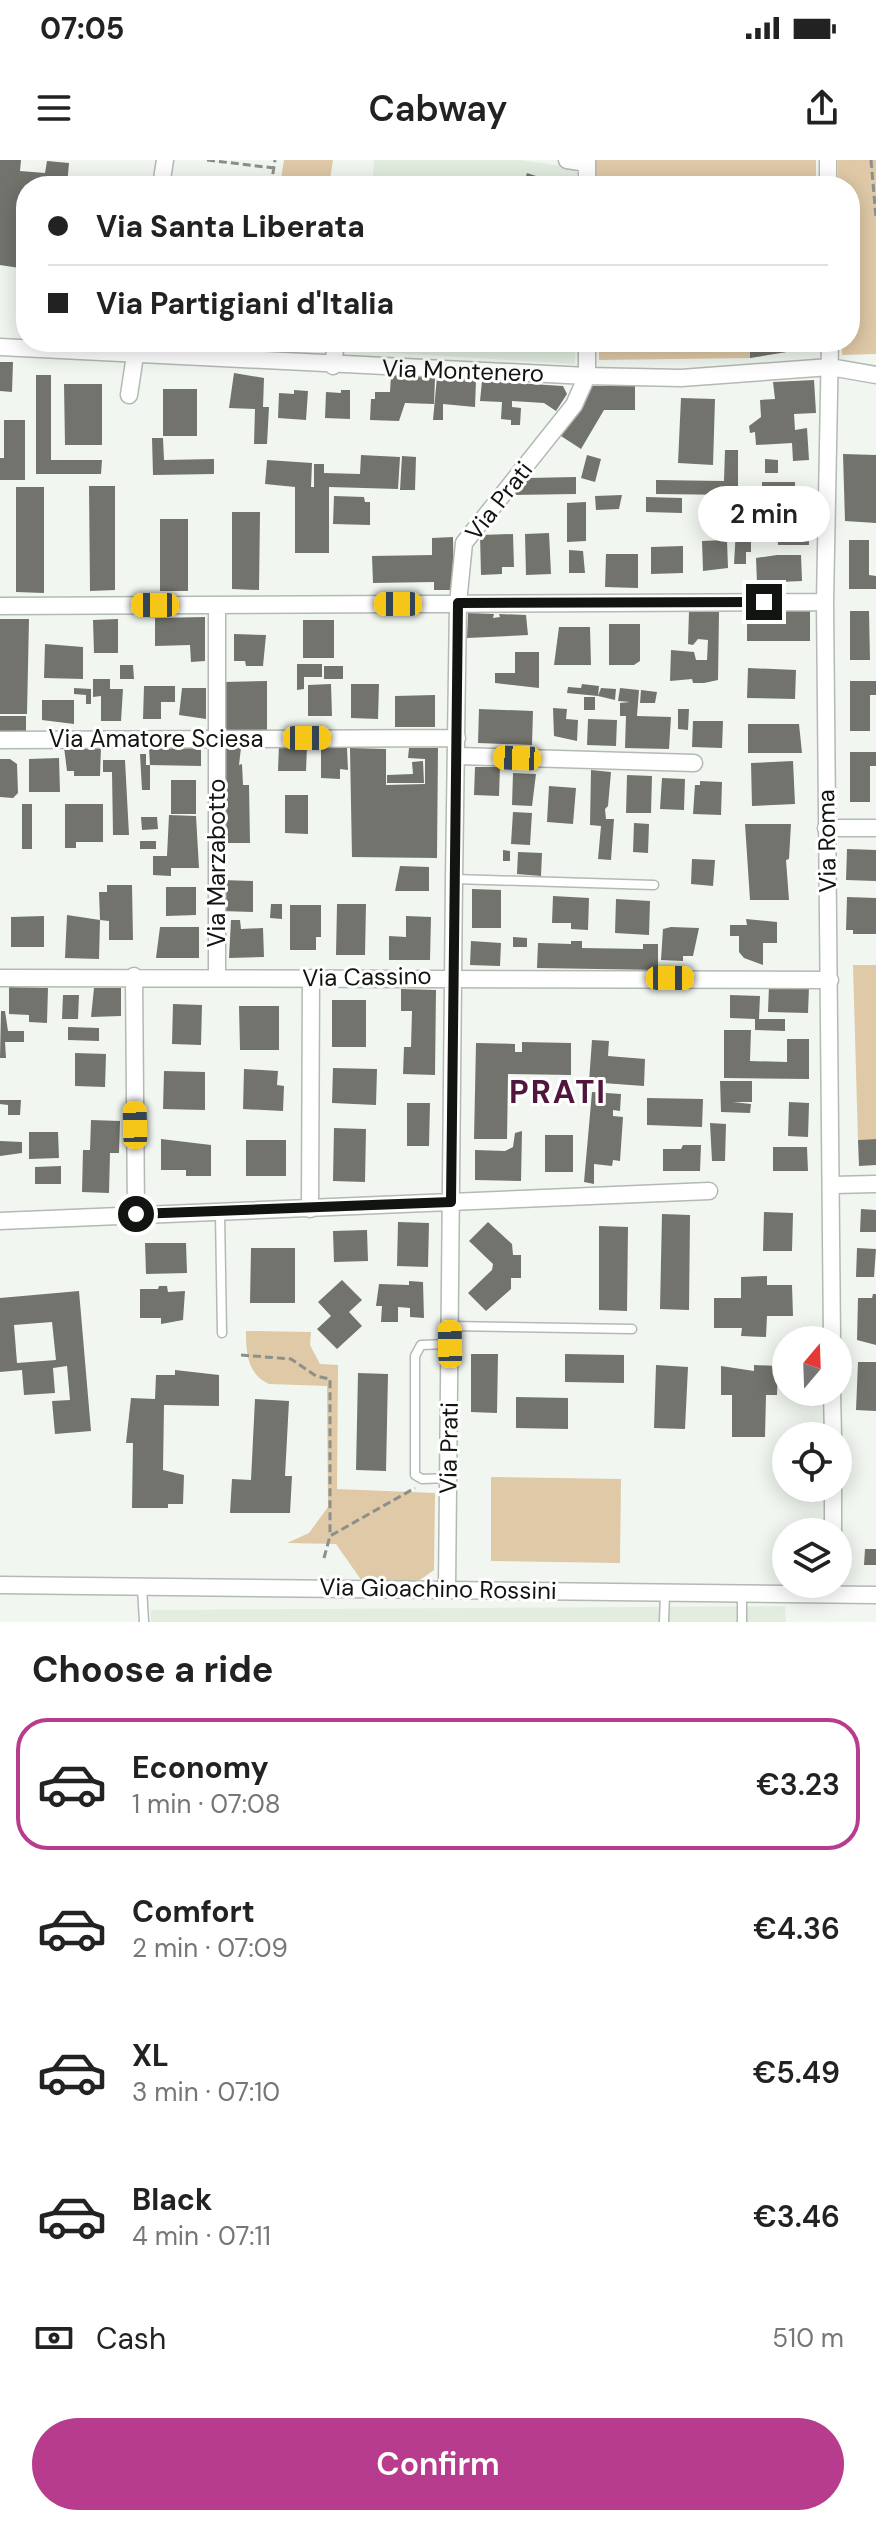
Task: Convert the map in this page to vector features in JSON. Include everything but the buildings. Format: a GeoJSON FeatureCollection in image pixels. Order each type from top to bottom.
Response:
{"type":"FeatureCollection","features":[{"type":"Feature","properties":{"kind":"street"},"geometry":{"type":"LineString","coordinates":[[567,160],[587,161]]}},
{"type":"Feature","properties":{"kind":"street"},"geometry":{"type":"LineString","coordinates":[[129,395],[136,352]]}},
{"type":"Feature","properties":{"kind":"street","name":"Via Montenero"},"geometry":{"type":"LineString","coordinates":[[171,352],[333,366],[587,376],[681,378],[830,367],[876,375]]}},
{"type":"Feature","properties":{"kind":"street"},"geometry":{"type":"LineString","coordinates":[[333,366],[335,352]]}},
{"type":"Feature","properties":{"kind":"street","name":"Via Prati"},"geometry":{"type":"LineString","coordinates":[[447,1588],[458,603],[464,543],[574,405],[587,376],[587,352]]}},
{"type":"Feature","properties":{"kind":"street","name":"Via Roma"},"geometry":{"type":"LineString","coordinates":[[830,352],[825,602],[832,1326]]}},
{"type":"Feature","properties":{"kind":"street"},"geometry":{"type":"LineString","coordinates":[[0,606],[825,602]]}},
{"type":"Feature","properties":{"kind":"street","name":"Via Marzabotto"},"geometry":{"type":"LineString","coordinates":[[217,605],[217,976]]}},
{"type":"Feature","properties":{"kind":"street","name":"Via Amatore Sciesa"},"geometry":{"type":"LineString","coordinates":[[0,740],[457,738]]}},
{"type":"Feature","properties":{"kind":"street"},"geometry":{"type":"LineString","coordinates":[[458,756],[694,763]]}},
{"type":"Feature","properties":{"kind":"street"},"geometry":{"type":"LineString","coordinates":[[826,828],[876,828]]}},
{"type":"Feature","properties":{"kind":"street"},"geometry":{"type":"LineString","coordinates":[[134,976],[136,1214]]}},
{"type":"Feature","properties":{"kind":"street","name":"Via Cassino"},"geometry":{"type":"LineString","coordinates":[[0,978],[452,976],[830,980]]}},
{"type":"Feature","properties":{"kind":"street"},"geometry":{"type":"LineString","coordinates":[[310,1209],[311,978]]}},
{"type":"Feature","properties":{"kind":"street"},"geometry":{"type":"LineString","coordinates":[[833,1185],[876,1184]]}},
{"type":"Feature","properties":{"kind":"street"},"geometry":{"type":"LineString","coordinates":[[0,1221],[709,1191]]}},
{"type":"Feature","properties":{"kind":"street","name":"Via Gioachino Rossini"},"geometry":{"type":"LineString","coordinates":[[0,1585],[772,1592]]}},
{"type":"Feature","properties":{"kind":"street","name":"Via Gioachino Rossini"},"geometry":{"type":"LineString","coordinates":[[852,1592],[876,1595]]}},
{"type":"Feature","properties":{"kind":"lane"},"geometry":{"type":"LineString","coordinates":[[454,879],[654,885]]}},
{"type":"Feature","properties":{"kind":"lane"},"geometry":{"type":"LineString","coordinates":[[220,1213],[222,1333]]}},
{"type":"Feature","properties":{"kind":"lane"},"geometry":{"type":"LineString","coordinates":[[450,1326],[632,1329]]}},
{"type":"Feature","properties":{"kind":"lane"},"geometry":{"type":"LineString","coordinates":[[449,1478],[422,1479],[414,1471],[415,1351],[424,1344],[450,1344]]}},
{"type":"Feature","properties":{"kind":"lane"},"geometry":{"type":"LineString","coordinates":[[142,1586],[144,1622]]}},
{"type":"Feature","properties":{"kind":"lane"},"geometry":{"type":"LineString","coordinates":[[664,1622],[665,1592]]}},
{"type":"Feature","properties":{"kind":"lane"},"geometry":{"type":"LineString","coordinates":[[742,1593],[742,1622]]}},
{"type":"Feature","properties":{"kind":"path"},"geometry":{"type":"LineString","coordinates":[[207,160],[274,168]]}},
{"type":"Feature","properties":{"kind":"path"},"geometry":{"type":"LineString","coordinates":[[273,176],[275,160]]}},
{"type":"Feature","properties":{"kind":"path"},"geometry":{"type":"LineString","coordinates":[[871,160],[876,218]]}},
{"type":"Feature","properties":{"kind":"path"},"geometry":{"type":"LineString","coordinates":[[241,1355],[291,1359],[316,1376],[330,1379],[330,1536],[324,1558]]}},
{"type":"Feature","properties":{"kind":"path"},"geometry":{"type":"LineString","coordinates":[[330,1536],[413,1492],[422,1479]]}},
{"type":"Feature","properties":{"kind":"shaded area"},"geometry":{"type":"Polygon","coordinates":[[[284,160],[333,160],[331,176],[282,176],[284,160]]]}},
{"type":"Feature","properties":{"kind":"shaded area"},"geometry":{"type":"Polygon","coordinates":[[[374,160],[520,160],[577,168],[577,176],[373,176],[374,160]]]}},
{"type":"Feature","properties":{"kind":"shaded area"},"geometry":{"type":"Polygon","coordinates":[[[595,160],[816,160],[816,176],[595,176],[595,160]]]}},
{"type":"Feature","properties":{"kind":"shaded area"},"geometry":{"type":"Polygon","coordinates":[[[838,160],[876,160],[876,354],[842,355],[842,352],[860,352],[860,176],[838,176],[838,160]]]}},
{"type":"Feature","properties":{"kind":"shaded area"},"geometry":{"type":"Polygon","coordinates":[[[375,352],[575,352],[575,364],[375,352]]]}},
{"type":"Feature","properties":{"kind":"shaded area"},"geometry":{"type":"Polygon","coordinates":[[[599,352],[787,352],[750,358],[599,360],[599,352]]]}},
{"type":"Feature","properties":{"kind":"shaded area"},"geometry":{"type":"Polygon","coordinates":[[[853,965],[876,965],[876,1139],[858,1140],[853,965]]]}},
{"type":"Feature","properties":{"kind":"shaded area"},"geometry":{"type":"Polygon","coordinates":[[[246,1331],[311,1332],[310,1345],[320,1364],[338,1365],[337,1489],[435,1493],[434,1570],[414,1584],[364,1584],[336,1544],[287,1543],[309,1533],[328,1507],[327,1386],[269,1384],[262,1380],[249,1362],[246,1331]]]}},
{"type":"Feature","properties":{"kind":"shaded area"},"geometry":{"type":"Polygon","coordinates":[[[491,1477],[621,1479],[620,1563],[491,1561],[491,1477]]]}},
{"type":"Feature","properties":{"kind":"shaded area"},"geometry":{"type":"Polygon","coordinates":[[[785,1606],[786,1622],[151,1622],[151,1610],[785,1606]]]}},
{"type":"Feature","properties":{"kind":"district","name":"PRATI"},"geometry":{"type":"Point","coordinates":[558,1092]}},
{"type":"Feature","properties":{"kind":"route"},"geometry":{"type":"LineString","coordinates":[[136,1214],[451,1202],[458,603],[764,602]]}}]}
